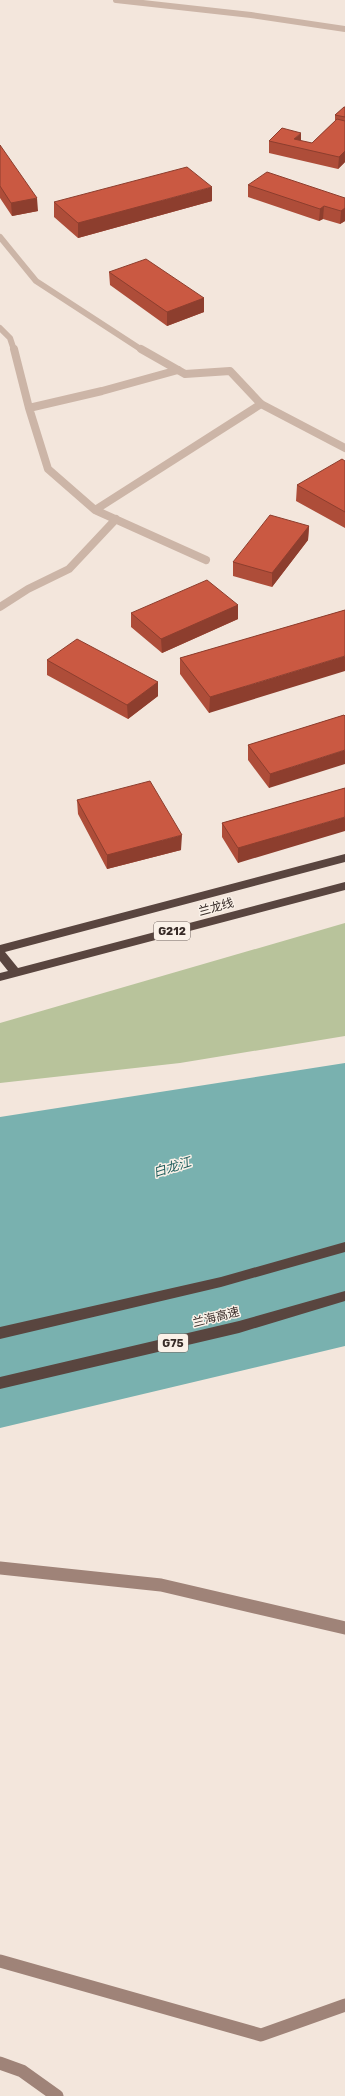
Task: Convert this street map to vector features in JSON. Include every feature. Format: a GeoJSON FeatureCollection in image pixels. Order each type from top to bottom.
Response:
{"type":"FeatureCollection","features":[{"type":"Feature","properties":{"kind":"highway","name":"兰龙线"},"geometry":{"type":"LineString","coordinates":[[0,949],[345,858]]}},
{"type":"Feature","properties":{"kind":"highway","name":"兰龙线"},"geometry":{"type":"LineString","coordinates":[[0,977],[345,886]]}},
{"type":"Feature","properties":{"kind":"highway"},"geometry":{"type":"LineString","coordinates":[[0,952],[16,972]]}},
{"type":"Feature","properties":{"kind":"highway"},"geometry":{"type":"LineString","coordinates":[[0,1333],[221,1282],[345,1247]]}},
{"type":"Feature","properties":{"kind":"highway","name":"兰海高速"},"geometry":{"type":"LineString","coordinates":[[0,1383],[239,1327],[345,1296]]}},
{"type":"Feature","properties":{"kind":"street"},"geometry":{"type":"LineString","coordinates":[[116,0],[345,29]]}},
{"type":"Feature","properties":{"kind":"street"},"geometry":{"type":"LineString","coordinates":[[0,237],[36,281],[149,355],[186,374],[230,372],[261,404],[345,448]]}},
{"type":"Feature","properties":{"kind":"street"},"geometry":{"type":"LineString","coordinates":[[0,328],[10,338],[20,368],[29,408],[48,469],[95,510],[206,560]]}},
{"type":"Feature","properties":{"kind":"street"},"geometry":{"type":"LineString","coordinates":[[29,408],[102,391],[178,370]]}},
{"type":"Feature","properties":{"kind":"street"},"geometry":{"type":"LineString","coordinates":[[95,510],[261,404]]}},
{"type":"Feature","properties":{"kind":"street"},"geometry":{"type":"LineString","coordinates":[[0,607],[28,589],[70,569],[116,519]]}},
{"type":"Feature","properties":{"kind":"street"},"geometry":{"type":"LineString","coordinates":[[0,1568],[160,1585],[345,1628]]}},
{"type":"Feature","properties":{"kind":"street"},"geometry":{"type":"LineString","coordinates":[[0,1961],[261,2035],[345,2005]]}},
{"type":"Feature","properties":{"kind":"street"},"geometry":{"type":"LineString","coordinates":[[0,2063],[22,2071],[57,2096]]}},
{"type":"Feature","properties":{"kind":"green space"},"geometry":{"type":"Polygon","coordinates":[[[345,923],[345,1036],[180,1063],[0,1083],[0,1023],[345,923]]]}},
{"type":"Feature","properties":{"kind":"water","name":"白龙江"},"geometry":{"type":"Polygon","coordinates":[[[345,1063],[345,1346],[0,1428],[0,1117],[345,1063]]]}},
{"type":"Feature","properties":{"kind":"building"},"geometry":{"type":"Polygon","coordinates":[[[344,107],[345,117],[335,115],[344,107]]]}},
{"type":"Feature","properties":{"kind":"building"},"geometry":{"type":"Polygon","coordinates":[[[337,119],[345,121],[345,151],[339,157],[269,141],[282,128],[301,133],[294,139],[312,143],[337,119]]]}},
{"type":"Feature","properties":{"kind":"building"},"geometry":{"type":"Polygon","coordinates":[[[0,145],[37,198],[11,203],[0,186],[0,145]]]}},
{"type":"Feature","properties":{"kind":"building"},"geometry":{"type":"Polygon","coordinates":[[[187,167],[212,187],[78,223],[54,202],[187,167]]]}},
{"type":"Feature","properties":{"kind":"building"},"geometry":{"type":"Polygon","coordinates":[[[267,172],[345,198],[345,208],[341,211],[324,206],[320,209],[248,185],[267,172]]]}},
{"type":"Feature","properties":{"kind":"building"},"geometry":{"type":"Polygon","coordinates":[[[146,259],[204,298],[167,312],[109,272],[146,259]]]}},
{"type":"Feature","properties":{"kind":"building"},"geometry":{"type":"Polygon","coordinates":[[[342,459],[345,461],[345,512],[297,485],[342,459]]]}},
{"type":"Feature","properties":{"kind":"building"},"geometry":{"type":"Polygon","coordinates":[[[270,515],[309,526],[272,573],[233,562],[270,515]]]}},
{"type":"Feature","properties":{"kind":"building"},"geometry":{"type":"Polygon","coordinates":[[[207,580],[238,605],[161,639],[131,613],[207,580]]]}},
{"type":"Feature","properties":{"kind":"building"},"geometry":{"type":"Polygon","coordinates":[[[345,610],[345,656],[210,697],[180,658],[345,610]]]}},
{"type":"Feature","properties":{"kind":"building"},"geometry":{"type":"Polygon","coordinates":[[[77,639],[158,682],[127,705],[47,660],[77,639]]]}},
{"type":"Feature","properties":{"kind":"building"},"geometry":{"type":"Polygon","coordinates":[[[344,715],[345,750],[270,774],[248,745],[344,715]]]}},
{"type":"Feature","properties":{"kind":"building"},"geometry":{"type":"Polygon","coordinates":[[[150,781],[182,835],[107,855],[77,800],[150,781]]]}},
{"type":"Feature","properties":{"kind":"building"},"geometry":{"type":"Polygon","coordinates":[[[345,788],[345,817],[238,848],[222,823],[345,788]]]}}]}
